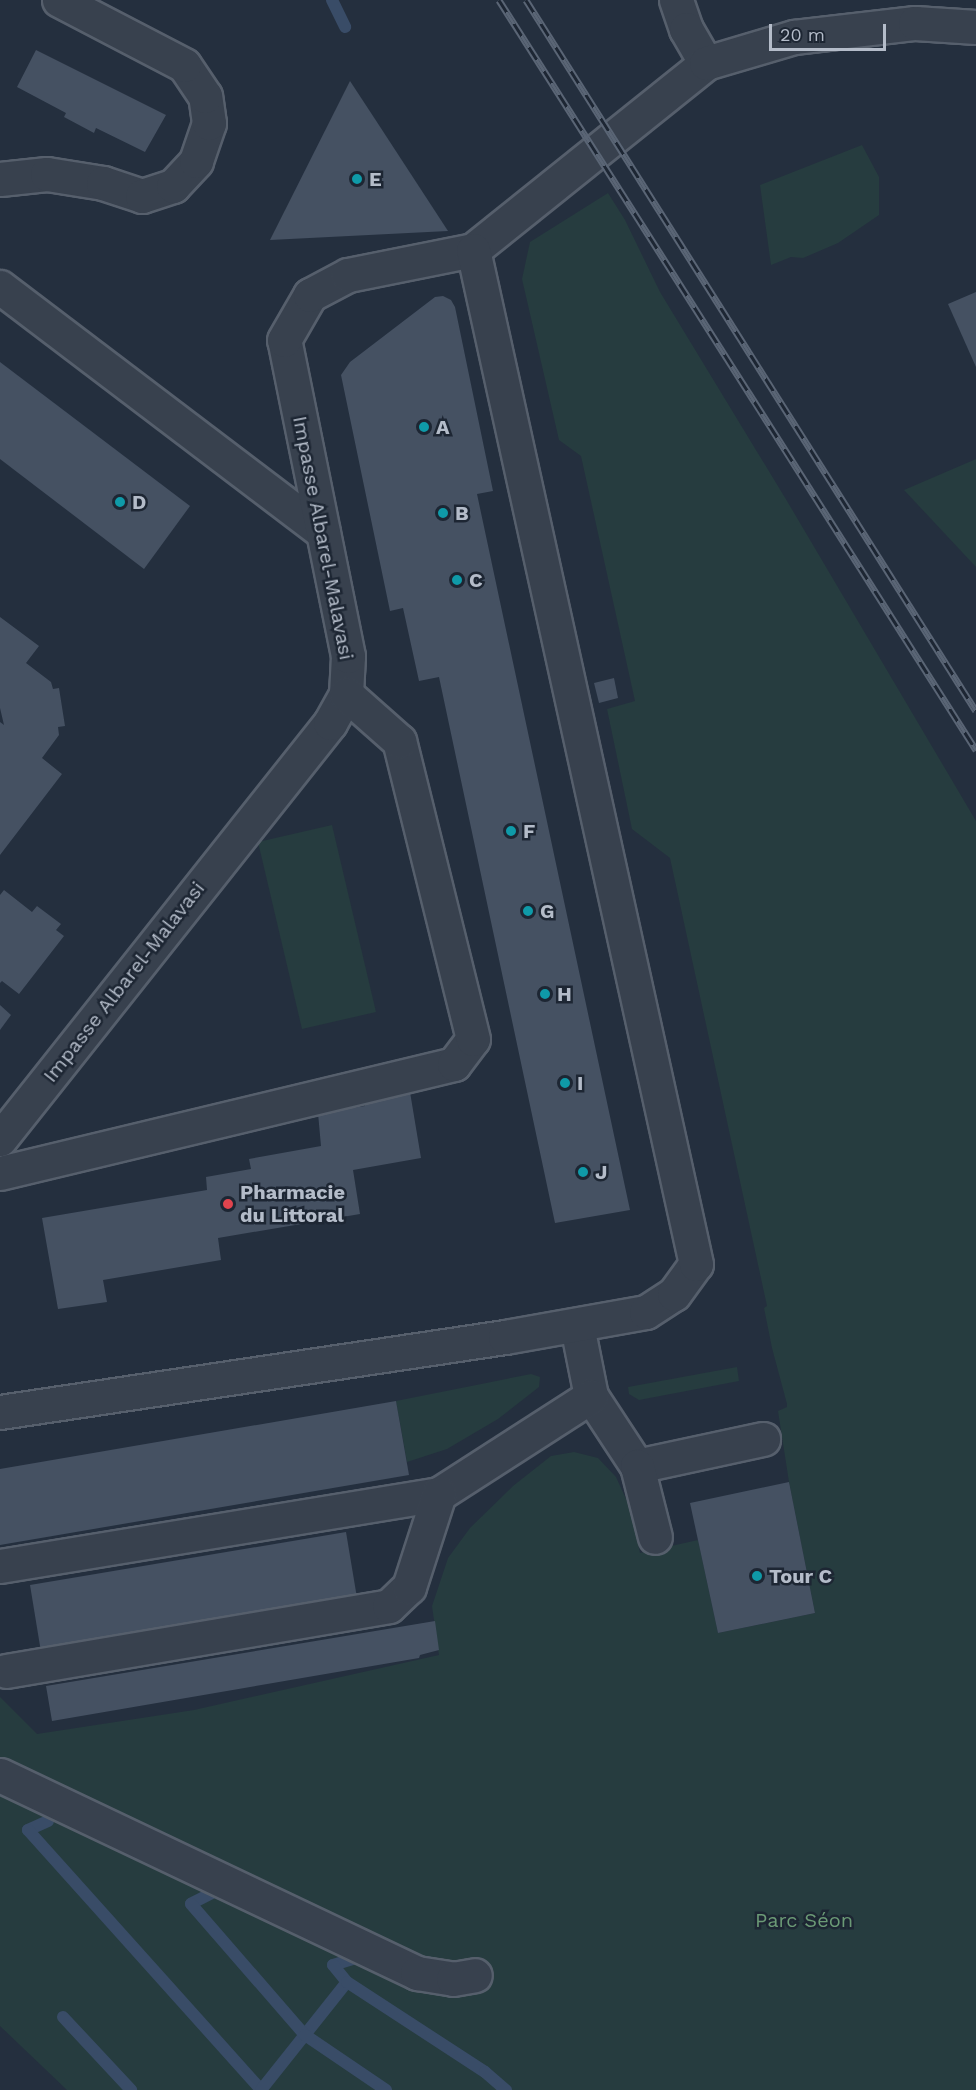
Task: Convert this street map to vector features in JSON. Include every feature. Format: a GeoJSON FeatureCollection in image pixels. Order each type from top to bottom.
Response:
{"type":"FeatureCollection","features":[{"type":"Feature","properties":{"kind":"street"},"geometry":{"type":"LineString","coordinates":[[0,179],[46,174],[103,183],[142,196],[173,186],[196,161],[209,123],[205,96],[184,65],[59,0]]}},
{"type":"Feature","properties":{"kind":"street"},"geometry":{"type":"LineString","coordinates":[[676,0],[686,29],[706,63],[794,37],[915,23],[976,27]]}},
{"type":"Feature","properties":{"kind":"street","name":"Impasse Albarel-Malavasi"},"geometry":{"type":"LineString","coordinates":[[0,1139],[330,723],[346,694],[348,656],[284,340],[310,295],[348,274],[473,250],[706,63]]}},
{"type":"Feature","properties":{"kind":"street"},"geometry":{"type":"LineString","coordinates":[[0,1412],[577,1326],[646,1312],[674,1294],[696,1264],[473,250]]}},
{"type":"Feature","properties":{"kind":"street"},"geometry":{"type":"LineString","coordinates":[[0,287],[323,532]]}},
{"type":"Feature","properties":{"kind":"street"},"geometry":{"type":"LineString","coordinates":[[0,1173],[454,1064],[473,1039],[399,741],[346,694]]}},
{"type":"Feature","properties":{"kind":"street"},"geometry":{"type":"LineString","coordinates":[[577,1326],[591,1396],[637,1466],[655,1537]]}},
{"type":"Feature","properties":{"kind":"street"},"geometry":{"type":"LineString","coordinates":[[0,1566],[439,1494],[591,1396]]}},
{"type":"Feature","properties":{"kind":"street"},"geometry":{"type":"LineString","coordinates":[[637,1466],[763,1439]]}},
{"type":"Feature","properties":{"kind":"street"},"geometry":{"type":"LineString","coordinates":[[6,1671],[389,1606],[409,1587],[439,1494]]}},
{"type":"Feature","properties":{"kind":"street"},"geometry":{"type":"LineString","coordinates":[[0,1775],[417,1973],[453,1979],[475,1975]]}},
{"type":"Feature","properties":{"kind":"green space"},"geometry":{"type":"Polygon","coordinates":[[[862,145],[879,177],[879,215],[838,243],[803,258],[791,257],[771,265],[760,185],[862,145]]]}},
{"type":"Feature","properties":{"kind":"green space","name":"Parc Séon"},"geometry":{"type":"Polygon","coordinates":[[[608,193],[625,220],[660,292],[787,501],[976,821],[976,2090],[67,2090],[0,2026],[0,1697],[37,1734],[194,1710],[439,1655],[432,1606],[448,1558],[470,1528],[513,1486],[551,1456],[574,1452],[598,1458],[616,1477],[631,1510],[640,1553],[698,1540],[718,1633],[815,1613],[789,1482],[778,1411],[787,1407],[787,1404],[772,1348],[764,1308],[767,1306],[670,858],[632,829],[607,709],[635,701],[581,456],[559,440],[522,279],[530,242],[608,193]]]}},
{"type":"Feature","properties":{"kind":"green space"},"geometry":{"type":"Polygon","coordinates":[[[976,459],[976,567],[904,490],[976,459]]]}},
{"type":"Feature","properties":{"kind":"green space"},"geometry":{"type":"Polygon","coordinates":[[[332,825],[376,1012],[302,1029],[258,842],[332,825]]]}},
{"type":"Feature","properties":{"kind":"green space"},"geometry":{"type":"Polygon","coordinates":[[[737,1367],[739,1381],[639,1400],[629,1394],[628,1387],[737,1367]]]}},
{"type":"Feature","properties":{"kind":"green space"},"geometry":{"type":"Polygon","coordinates":[[[531,1374],[540,1377],[539,1387],[498,1419],[447,1449],[407,1462],[396,1401],[531,1374]]]}},
{"type":"Feature","properties":{"kind":"building"},"geometry":{"type":"Polygon","coordinates":[[[36,50],[166,115],[145,152],[96,128],[94,133],[64,117],[66,113],[17,87],[36,50]]]}},
{"type":"Feature","properties":{"kind":"building","name":"E"},"geometry":{"type":"Polygon","coordinates":[[[350,81],[373,116],[448,231],[270,240],[350,81]]]}},
{"type":"Feature","properties":{"kind":"building"},"geometry":{"type":"Polygon","coordinates":[[[976,292],[976,367],[948,304],[976,292]]]}},
{"type":"Feature","properties":{"kind":"building"},"geometry":{"type":"Polygon","coordinates":[[[443,296],[451,300],[455,307],[493,491],[477,494],[630,1210],[555,1223],[439,677],[419,681],[403,608],[390,611],[341,375],[350,362],[435,297],[443,296]]]}},
{"type":"Feature","properties":{"kind":"building"},"geometry":{"type":"Polygon","coordinates":[[[0,362],[190,506],[144,569],[0,459],[0,362]]]}},
{"type":"Feature","properties":{"kind":"building"},"geometry":{"type":"Polygon","coordinates":[[[0,617],[39,646],[26,663],[51,682],[53,689],[59,688],[65,726],[58,727],[59,735],[42,758],[62,774],[0,855],[0,722],[4,725],[0,708],[0,617]]]}},
{"type":"Feature","properties":{"kind":"building"},"geometry":{"type":"Polygon","coordinates":[[[614,678],[618,698],[599,703],[594,683],[614,678]]]}},
{"type":"Feature","properties":{"kind":"building"},"geometry":{"type":"Polygon","coordinates":[[[4,890],[32,912],[37,906],[61,924],[56,930],[64,936],[19,994],[2,981],[0,983],[0,895],[4,890]]]}},
{"type":"Feature","properties":{"kind":"building"},"geometry":{"type":"Polygon","coordinates":[[[0,1005],[11,1015],[0,1030],[0,1005]]]}},
{"type":"Feature","properties":{"kind":"building"},"geometry":{"type":"Polygon","coordinates":[[[410,1092],[421,1158],[353,1170],[360,1214],[218,1238],[221,1260],[103,1280],[107,1302],[58,1309],[42,1218],[207,1190],[206,1177],[251,1169],[249,1159],[321,1146],[318,1113],[365,1106],[364,1101],[410,1092]]]}},
{"type":"Feature","properties":{"kind":"building"},"geometry":{"type":"Polygon","coordinates":[[[396,1401],[409,1475],[0,1545],[0,1469],[396,1401]]]}},
{"type":"Feature","properties":{"kind":"building","name":"Tour C"},"geometry":{"type":"Polygon","coordinates":[[[789,1482],[815,1613],[718,1633],[690,1503],[789,1482]]]}},
{"type":"Feature","properties":{"kind":"building"},"geometry":{"type":"Polygon","coordinates":[[[346,1532],[357,1598],[41,1652],[30,1585],[346,1532]]]}},
{"type":"Feature","properties":{"kind":"building"},"geometry":{"type":"Polygon","coordinates":[[[435,1621],[439,1650],[420,1655],[419,1658],[52,1721],[46,1686],[435,1621]]]}},
{"type":"Feature","properties":{"kind":"waterway"},"geometry":{"type":"LineString","coordinates":[[332,0],[345,27]]}},
{"type":"Feature","properties":{"kind":"waterway"},"geometry":{"type":"LineString","coordinates":[[48,1821],[28,1830],[261,2090],[347,1982]]}},
{"type":"Feature","properties":{"kind":"waterway"},"geometry":{"type":"LineString","coordinates":[[216,1891],[191,1904],[305,2035],[386,2090]]}},
{"type":"Feature","properties":{"kind":"waterway"},"geometry":{"type":"LineString","coordinates":[[356,1958],[333,1965],[347,1982],[485,2072],[506,2090]]}},
{"type":"Feature","properties":{"kind":"waterway"},"geometry":{"type":"LineString","coordinates":[[63,2017],[131,2090]]}},
{"type":"Feature","properties":{"kind":"railway"},"geometry":{"type":"LineString","coordinates":[[499,0],[976,750]]}},
{"type":"Feature","properties":{"kind":"railway"},"geometry":{"type":"LineString","coordinates":[[526,0],[976,711]]}},
{"type":"Feature","properties":{"kind":"place","name":"E"},"geometry":{"type":"Point","coordinates":[357,179]}},
{"type":"Feature","properties":{"kind":"place","name":"A"},"geometry":{"type":"Point","coordinates":[424,427]}},
{"type":"Feature","properties":{"kind":"place","name":"D"},"geometry":{"type":"Point","coordinates":[120,502]}},
{"type":"Feature","properties":{"kind":"place","name":"B"},"geometry":{"type":"Point","coordinates":[443,513]}},
{"type":"Feature","properties":{"kind":"place","name":"C"},"geometry":{"type":"Point","coordinates":[457,580]}},
{"type":"Feature","properties":{"kind":"place","name":"F"},"geometry":{"type":"Point","coordinates":[511,831]}},
{"type":"Feature","properties":{"kind":"place","name":"G"},"geometry":{"type":"Point","coordinates":[528,911]}},
{"type":"Feature","properties":{"kind":"place","name":"H"},"geometry":{"type":"Point","coordinates":[545,994]}},
{"type":"Feature","properties":{"kind":"place","name":"I"},"geometry":{"type":"Point","coordinates":[565,1083]}},
{"type":"Feature","properties":{"kind":"place","name":"J"},"geometry":{"type":"Point","coordinates":[583,1172]}},
{"type":"Feature","properties":{"kind":"place","name":"Pharmacie du Littoral"},"geometry":{"type":"Point","coordinates":[228,1204]}},
{"type":"Feature","properties":{"kind":"place","name":"Tour C"},"geometry":{"type":"Point","coordinates":[757,1576]}}]}
